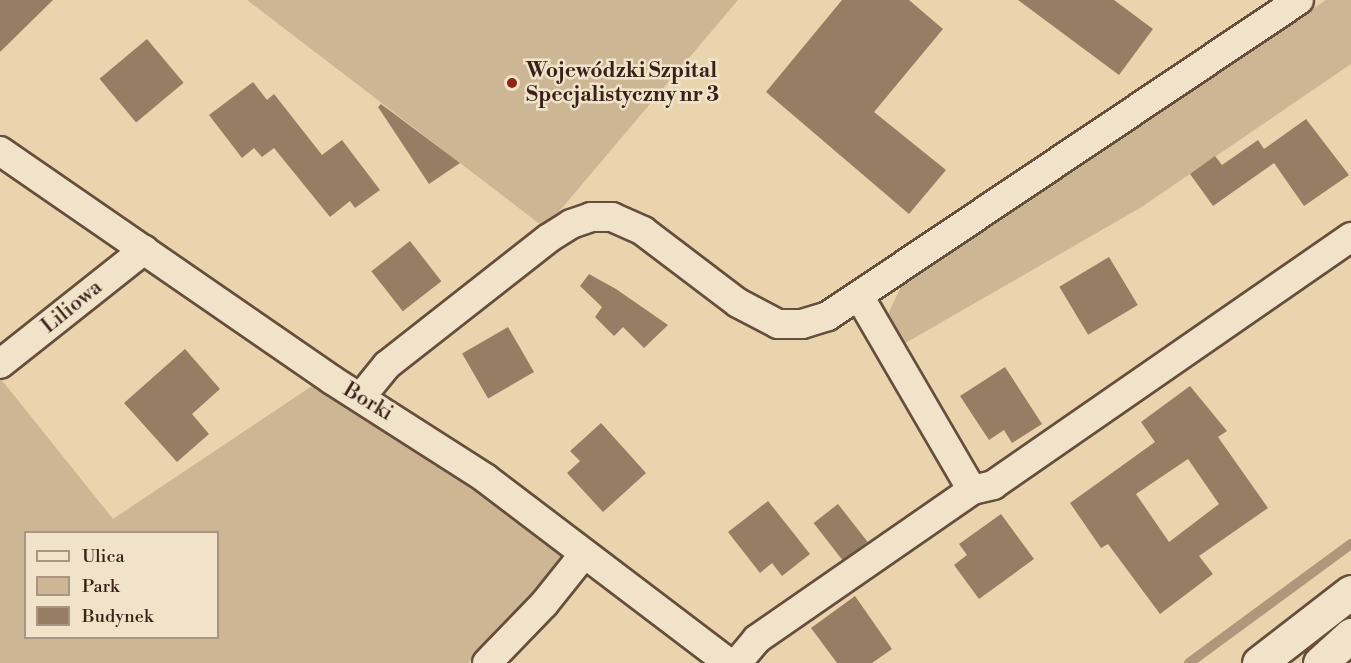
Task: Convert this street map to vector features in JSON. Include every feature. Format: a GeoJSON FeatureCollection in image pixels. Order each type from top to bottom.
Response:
{"type":"FeatureCollection","features":[{"type":"Feature","properties":{"kind":"main road"},"geometry":{"type":"LineString","coordinates":[[1259,663],[1351,592]]}},
{"type":"Feature","properties":{"kind":"main road"},"geometry":{"type":"LineString","coordinates":[[1320,663],[1351,635]]}},
{"type":"Feature","properties":{"kind":"street"},"geometry":{"type":"LineString","coordinates":[[361,397],[387,364],[564,228],[591,217],[612,217],[644,231],[738,303],[778,324],[814,321],[859,296],[1299,0]]}},
{"type":"Feature","properties":{"kind":"street","name":"Borki"},"geometry":{"type":"LineString","coordinates":[[0,151],[361,397],[485,478],[729,663]]}},
{"type":"Feature","properties":{"kind":"street"},"geometry":{"type":"LineString","coordinates":[[737,663],[757,639],[972,490],[993,485],[1351,237]]}},
{"type":"Feature","properties":{"kind":"street","name":"Liliowa"},"geometry":{"type":"LineString","coordinates":[[0,364],[144,250]]}},
{"type":"Feature","properties":{"kind":"street"},"geometry":{"type":"LineString","coordinates":[[859,296],[972,490]]}},
{"type":"Feature","properties":{"kind":"street"},"geometry":{"type":"LineString","coordinates":[[487,663],[544,604],[584,554]]}},
{"type":"Feature","properties":{"kind":"green space","name":"Wojewódzki Szpital Specjalistyczny nr 3"},"geometry":{"type":"Polygon","coordinates":[[[247,0],[738,0],[545,228],[247,0]]]}},
{"type":"Feature","properties":{"kind":"green space"},"geometry":{"type":"Polygon","coordinates":[[[1326,0],[1351,0],[1351,64],[1140,208],[902,345],[887,316],[901,287],[1326,0]]]}},
{"type":"Feature","properties":{"kind":"green space"},"geometry":{"type":"Polygon","coordinates":[[[0,378],[113,519],[312,386],[469,486],[567,558],[468,663],[0,663],[0,378]]]}},
{"type":"Feature","properties":{"kind":"building"},"geometry":{"type":"Polygon","coordinates":[[[0,0],[53,0],[0,52],[0,0]]]}},
{"type":"Feature","properties":{"kind":"building"},"geometry":{"type":"Polygon","coordinates":[[[842,0],[909,0],[943,29],[874,112],[946,170],[909,214],[766,92],[842,0]]]}},
{"type":"Feature","properties":{"kind":"building"},"geometry":{"type":"Polygon","coordinates":[[[1018,0],[1114,0],[1153,29],[1119,75],[1018,0]]]}},
{"type":"Feature","properties":{"kind":"building"},"geometry":{"type":"Polygon","coordinates":[[[147,39],[184,83],[136,123],[100,79],[147,39]]]}},
{"type":"Feature","properties":{"kind":"building"},"geometry":{"type":"Polygon","coordinates":[[[253,82],[267,100],[274,94],[322,155],[342,140],[380,190],[355,208],[350,201],[330,217],[274,148],[262,157],[254,148],[242,158],[209,115],[253,82]]]}},
{"type":"Feature","properties":{"kind":"building"},"geometry":{"type":"Polygon","coordinates":[[[381,104],[460,163],[429,184],[378,107],[381,104]]]}},
{"type":"Feature","properties":{"kind":"building"},"geometry":{"type":"Polygon","coordinates":[[[1306,119],[1349,175],[1304,206],[1274,163],[1213,206],[1190,174],[1215,156],[1222,165],[1258,140],[1264,149],[1306,119]]]}},
{"type":"Feature","properties":{"kind":"building"},"geometry":{"type":"Polygon","coordinates":[[[410,241],[441,281],[403,311],[371,271],[410,241]]]}},
{"type":"Feature","properties":{"kind":"building"},"geometry":{"type":"Polygon","coordinates":[[[1109,257],[1138,305],[1088,335],[1059,287],[1109,257]]]}},
{"type":"Feature","properties":{"kind":"building"},"geometry":{"type":"Polygon","coordinates":[[[589,274],[616,289],[668,325],[644,348],[623,327],[614,336],[595,317],[602,307],[580,286],[589,274]]]}},
{"type":"Feature","properties":{"kind":"building"},"geometry":{"type":"Polygon","coordinates":[[[508,327],[534,372],[488,399],[462,354],[508,327]]]}},
{"type":"Feature","properties":{"kind":"building"},"geometry":{"type":"Polygon","coordinates":[[[185,349],[220,389],[192,414],[209,434],[177,462],[124,403],[185,349]]]}},
{"type":"Feature","properties":{"kind":"building"},"geometry":{"type":"Polygon","coordinates":[[[1005,367],[1042,424],[1012,443],[1004,430],[989,440],[960,396],[1005,367]]]}},
{"type":"Feature","properties":{"kind":"building"},"geometry":{"type":"Polygon","coordinates":[[[1190,386],[1227,431],[1218,437],[1268,508],[1199,556],[1213,574],[1160,614],[1108,544],[1101,548],[1070,503],[1155,442],[1141,422],[1190,386]],[[1188,459],[1136,494],[1169,542],[1219,504],[1188,459]]]}},
{"type":"Feature","properties":{"kind":"building"},"geometry":{"type":"Polygon","coordinates":[[[601,423],[646,473],[603,512],[567,473],[580,461],[570,451],[601,423]]]}},
{"type":"Feature","properties":{"kind":"building"},"geometry":{"type":"Polygon","coordinates":[[[768,501],[810,554],[782,576],[772,563],[760,573],[728,532],[768,501]]]}},
{"type":"Feature","properties":{"kind":"building"},"geometry":{"type":"Polygon","coordinates":[[[838,504],[868,542],[843,561],[814,523],[838,504]]]}},
{"type":"Feature","properties":{"kind":"building"},"geometry":{"type":"Polygon","coordinates":[[[1001,514],[1034,559],[979,599],[954,565],[967,555],[959,544],[1001,514]]]}},
{"type":"Feature","properties":{"kind":"building"},"geometry":{"type":"Polygon","coordinates":[[[855,596],[892,649],[872,663],[837,663],[811,628],[855,596]]]}},
{"type":"Feature","properties":{"kind":"waterway"},"geometry":{"type":"LineString","coordinates":[[1189,663],[1351,544]]}},
{"type":"Feature","properties":{"kind":"place","name":"Wojewódzki Szpital Specjalistyczny nr 3"},"geometry":{"type":"Point","coordinates":[512,83]}}]}
